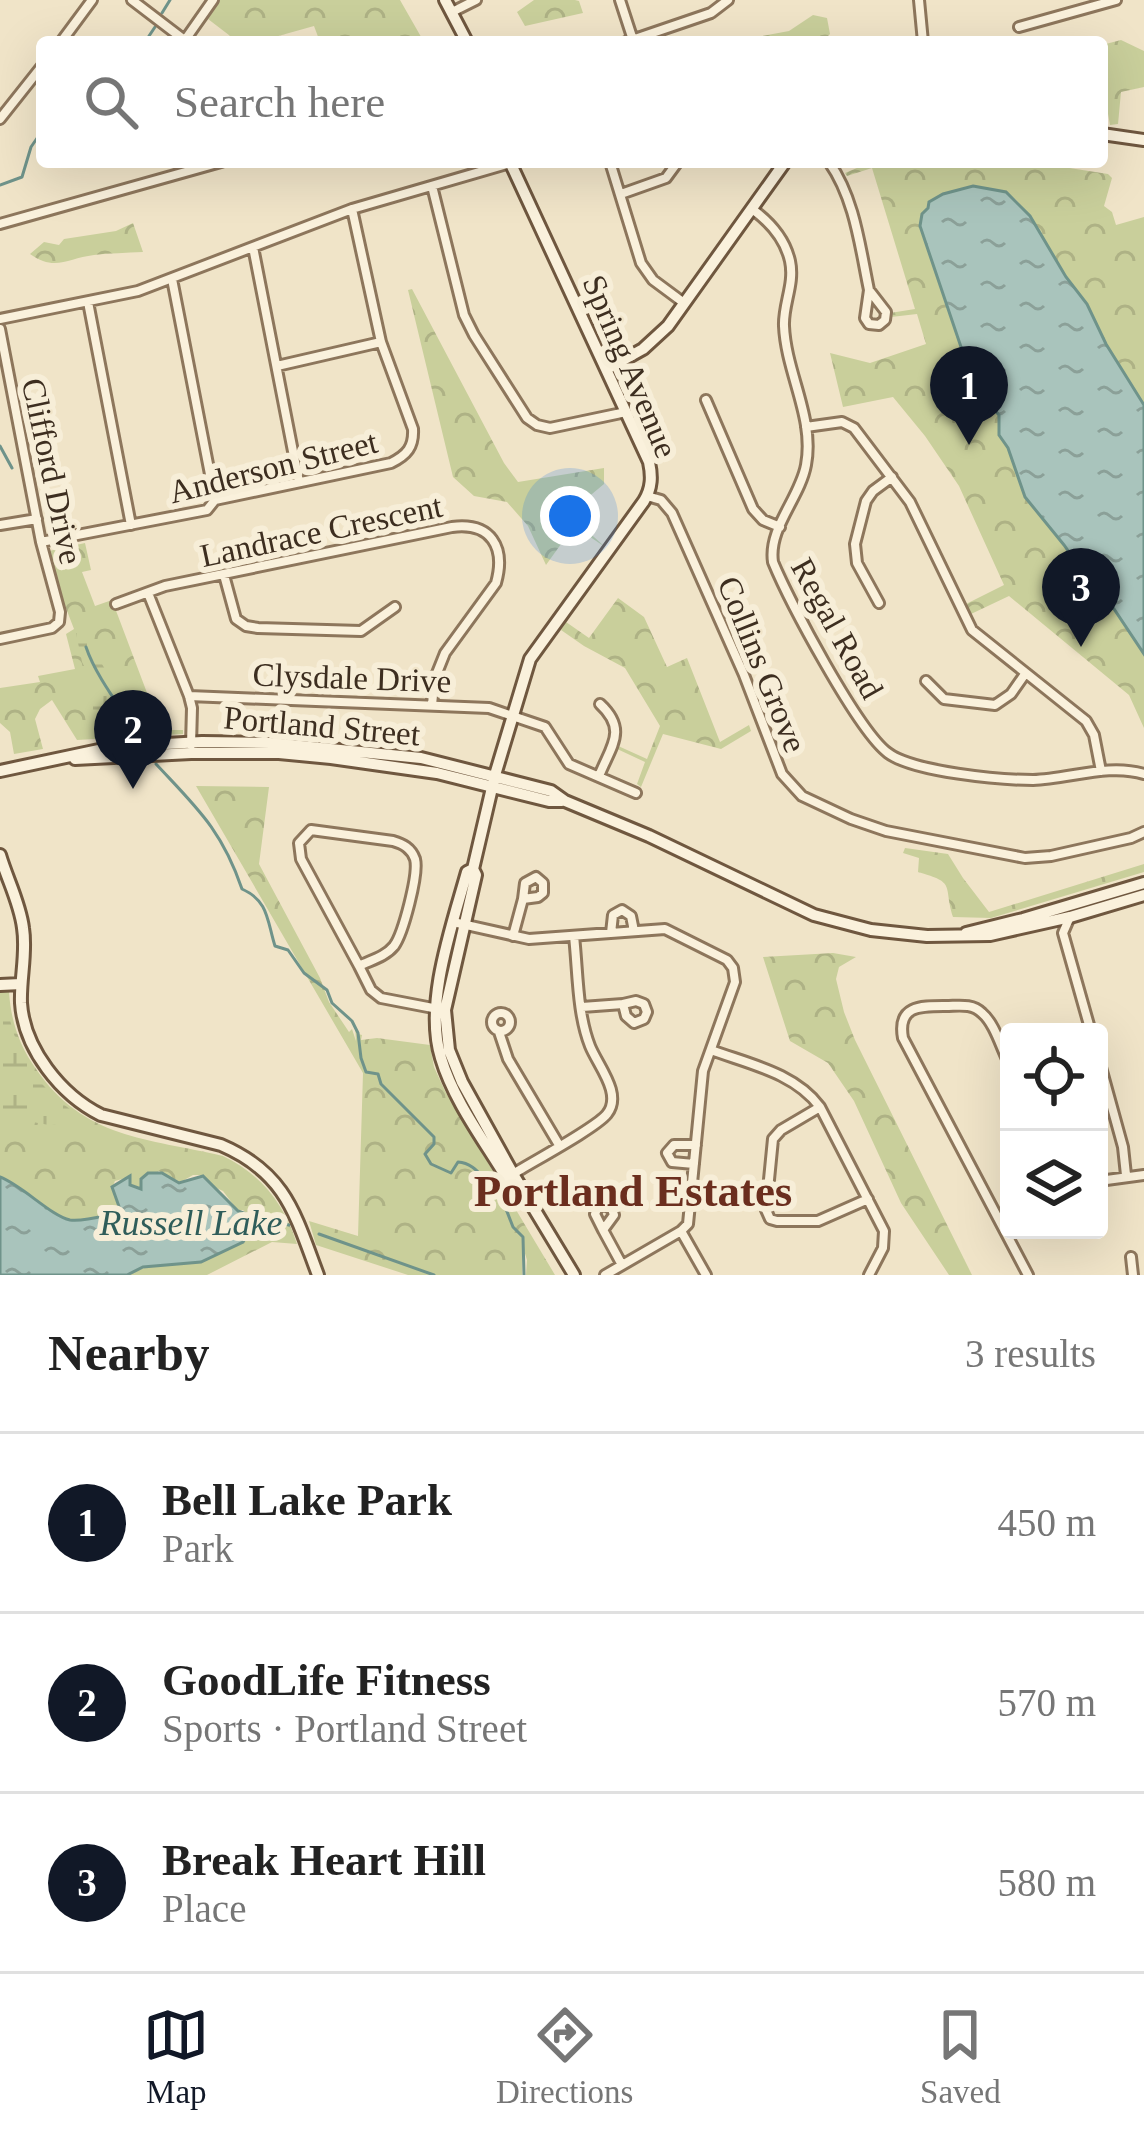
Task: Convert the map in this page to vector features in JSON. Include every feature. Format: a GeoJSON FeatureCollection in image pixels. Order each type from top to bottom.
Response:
{"type":"FeatureCollection","features":[{"type":"Feature","properties":{"kind":"street"},"geometry":{"type":"LineString","coordinates":[[67,36],[92,0]]}},
{"type":"Feature","properties":{"kind":"street"},"geometry":{"type":"LineString","coordinates":[[132,0],[179,36]]}},
{"type":"Feature","properties":{"kind":"street"},"geometry":{"type":"LineString","coordinates":[[189,36],[213,0]]}},
{"type":"Feature","properties":{"kind":"street"},"geometry":{"type":"LineString","coordinates":[[464,36],[448,6],[476,0]]}},
{"type":"Feature","properties":{"kind":"street"},"geometry":{"type":"LineString","coordinates":[[620,0],[629,36]]}},
{"type":"Feature","properties":{"kind":"street"},"geometry":{"type":"LineString","coordinates":[[644,36],[711,13],[728,0]]}},
{"type":"Feature","properties":{"kind":"street"},"geometry":{"type":"LineString","coordinates":[[919,0],[922,36]]}},
{"type":"Feature","properties":{"kind":"street"},"geometry":{"type":"LineString","coordinates":[[1019,28],[1116,0]]}},
{"type":"Feature","properties":{"kind":"street"},"geometry":{"type":"LineString","coordinates":[[0,119],[36,74]]}},
{"type":"Feature","properties":{"kind":"street"},"geometry":{"type":"LineString","coordinates":[[1108,135],[1144,140]]}},
{"type":"Feature","properties":{"kind":"street"},"geometry":{"type":"LineString","coordinates":[[0,224],[183,168]]}},
{"type":"Feature","properties":{"kind":"street"},"geometry":{"type":"LineString","coordinates":[[0,319],[138,291],[352,209],[490,168]]}},
{"type":"Feature","properties":{"kind":"street","name":"Spring Avenue"},"geometry":{"type":"LineString","coordinates":[[513,168],[649,461],[651,484],[524,671],[473,869],[466,872],[437,1043],[447,1075],[570,1275]]}},
{"type":"Feature","properties":{"kind":"street"},"geometry":{"type":"LineString","coordinates":[[612,168],[641,263],[653,280],[684,303]]}},
{"type":"Feature","properties":{"kind":"street"},"geometry":{"type":"LineString","coordinates":[[621,194],[659,182],[674,168]]}},
{"type":"Feature","properties":{"kind":"street"},"geometry":{"type":"LineString","coordinates":[[608,369],[653,341],[780,168]]}},
{"type":"Feature","properties":{"kind":"street"},"geometry":{"type":"LineString","coordinates":[[833,168],[852,210],[869,290]]}},
{"type":"Feature","properties":{"kind":"street"},"geometry":{"type":"LineString","coordinates":[[432,186],[464,315],[527,418],[550,428],[626,412]]}},
{"type":"Feature","properties":{"kind":"street","name":"Regal Road"},"geometry":{"type":"LineString","coordinates":[[751,208],[778,233],[790,260],[791,286],[783,323],[806,427],[807,460],[772,552],[775,567],[873,738],[886,752],[921,767],[1015,779],[1101,771],[1144,774]]}},
{"type":"Feature","properties":{"kind":"street","name":"Anderson Street"},"geometry":{"type":"LineString","coordinates":[[41,542],[207,510],[215,500],[391,463],[410,449],[411,421],[381,342],[352,209]]}},
{"type":"Feature","properties":{"kind":"street"},"geometry":{"type":"LineString","coordinates":[[253,247],[299,482]]}},
{"type":"Feature","properties":{"kind":"street"},"geometry":{"type":"LineString","coordinates":[[172,279],[215,500]]}},
{"type":"Feature","properties":{"kind":"street"},"geometry":{"type":"LineString","coordinates":[[88,302],[131,525]]}},
{"type":"Feature","properties":{"kind":"street","name":"Clifford Drive"},"geometry":{"type":"LineString","coordinates":[[0,329],[41,542],[60,612],[58,622],[48,630],[0,639]]}},
{"type":"Feature","properties":{"kind":"street"},"geometry":{"type":"LineString","coordinates":[[277,366],[381,342]]}},
{"type":"Feature","properties":{"kind":"street"},"geometry":{"type":"LineString","coordinates":[[706,400],[753,509],[780,527]]}},
{"type":"Feature","properties":{"kind":"street"},"geometry":{"type":"LineString","coordinates":[[0,422],[17,419]]}},
{"type":"Feature","properties":{"kind":"street"},"geometry":{"type":"LineString","coordinates":[[806,427],[848,424],[874,452],[915,511],[972,630],[1089,724],[1101,771]]}},
{"type":"Feature","properties":{"kind":"street"},"geometry":{"type":"LineString","coordinates":[[879,603],[857,563],[855,544],[866,501],[892,477]]}},
{"type":"Feature","properties":{"kind":"street","name":"Collins Grove"},"geometry":{"type":"LineString","coordinates":[[647,496],[666,504],[672,513],[782,774],[802,796],[886,831],[1025,858],[1144,832]]}},
{"type":"Feature","properties":{"kind":"street"},"geometry":{"type":"LineString","coordinates":[[0,525],[37,519]]}},
{"type":"Feature","properties":{"kind":"street","name":"Landrace Crescent"},"geometry":{"type":"LineString","coordinates":[[116,604],[148,592],[461,526],[489,536],[501,559],[496,583],[445,653],[432,704]]}},
{"type":"Feature","properties":{"kind":"street"},"geometry":{"type":"LineString","coordinates":[[224,575],[234,615],[246,626],[361,632],[395,607]]}},
{"type":"Feature","properties":{"kind":"street"},"geometry":{"type":"LineString","coordinates":[[148,592],[189,696],[191,748]]}},
{"type":"Feature","properties":{"kind":"street"},"geometry":{"type":"LineString","coordinates":[[926,681],[944,699],[995,705],[1004,701],[1025,674]]}},
{"type":"Feature","properties":{"kind":"street","name":"Clysdale Drive"},"geometry":{"type":"LineString","coordinates":[[189,696],[476,706],[512,714]]}},
{"type":"Feature","properties":{"kind":"street"},"geometry":{"type":"LineString","coordinates":[[598,776],[616,725],[600,704]]}},
{"type":"Feature","properties":{"kind":"street"},"geometry":{"type":"LineString","coordinates":[[512,714],[545,728],[563,759],[577,769],[636,793]]}},
{"type":"Feature","properties":{"kind":"street","name":"Portland Street"},"geometry":{"type":"LineString","coordinates":[[0,771],[70,758],[90,760],[191,748],[331,758],[494,780],[549,801],[565,801],[649,836],[814,915],[892,934],[990,935],[1144,895]]}},
{"type":"Feature","properties":{"kind":"street"},"geometry":{"type":"LineString","coordinates":[[359,966],[385,954],[398,941],[415,860],[399,842],[311,830],[299,843],[301,859],[371,990],[381,998],[441,1009]]}},
{"type":"Feature","properties":{"kind":"street"},"geometry":{"type":"LineString","coordinates":[[0,855],[23,927],[22,1011],[29,1036],[54,1078],[101,1114],[221,1145],[262,1168],[296,1213],[318,1275]]}},
{"type":"Feature","properties":{"kind":"street","name":"Portland Street"},"geometry":{"type":"LineString","coordinates":[[957,935],[1144,883]]}},
{"type":"Feature","properties":{"kind":"street"},"geometry":{"type":"LineString","coordinates":[[513,936],[523,899]]}},
{"type":"Feature","properties":{"kind":"street"},"geometry":{"type":"LineString","coordinates":[[611,933],[613,915],[622,910],[631,916],[634,931]]}},
{"type":"Feature","properties":{"kind":"street"},"geometry":{"type":"LineString","coordinates":[[1070,917],[1064,933],[1089,1023]]}},
{"type":"Feature","properties":{"kind":"street"},"geometry":{"type":"LineString","coordinates":[[458,923],[542,939],[657,928],[724,956],[730,964],[733,989],[701,1083],[690,1217],[681,1231],[605,1275]]}},
{"type":"Feature","properties":{"kind":"street"},"geometry":{"type":"LineString","coordinates":[[510,1176],[601,1120],[612,1104],[611,1089],[586,1034],[574,936]]}},
{"type":"Feature","properties":{"kind":"street"},"geometry":{"type":"LineString","coordinates":[[0,985],[22,984]]}},
{"type":"Feature","properties":{"kind":"street"},"geometry":{"type":"LineString","coordinates":[[582,1007],[623,1004]]}},
{"type":"Feature","properties":{"kind":"street"},"geometry":{"type":"LineString","coordinates":[[1000,1045],[986,1017],[965,1006],[919,1007],[910,1011],[901,1028],[1028,1275]]}},
{"type":"Feature","properties":{"kind":"street"},"geometry":{"type":"LineString","coordinates":[[499,1032],[508,1059],[559,1145]]}},
{"type":"Feature","properties":{"kind":"street"},"geometry":{"type":"LineString","coordinates":[[711,1050],[792,1081],[820,1107],[880,1220],[883,1249],[869,1275]]}},
{"type":"Feature","properties":{"kind":"street"},"geometry":{"type":"LineString","coordinates":[[1108,1093],[1126,1175]]}},
{"type":"Feature","properties":{"kind":"street"},"geometry":{"type":"LineString","coordinates":[[820,1107],[773,1138],[768,1216],[777,1222],[824,1220],[868,1199]]}},
{"type":"Feature","properties":{"kind":"street"},"geometry":{"type":"LineString","coordinates":[[694,1163],[672,1162],[667,1153],[674,1145],[696,1145]]}},
{"type":"Feature","properties":{"kind":"street"},"geometry":{"type":"LineString","coordinates":[[1108,1179],[1144,1175]]}},
{"type":"Feature","properties":{"kind":"street"},"geometry":{"type":"LineString","coordinates":[[603,1230],[622,1265]]}},
{"type":"Feature","properties":{"kind":"street"},"geometry":{"type":"LineString","coordinates":[[681,1231],[706,1275]]}},
{"type":"Feature","properties":{"kind":"street"},"geometry":{"type":"LineString","coordinates":[[1131,1257],[1133,1275]]}},
{"type":"Feature","properties":{"kind":"green space"},"geometry":{"type":"Polygon","coordinates":[[[220,0],[400,0],[421,36],[318,36],[314,26],[278,36],[230,36],[208,19],[220,0]]]}},
{"type":"Feature","properties":{"kind":"green space"},"geometry":{"type":"Polygon","coordinates":[[[534,0],[579,1],[583,13],[525,26],[517,12],[534,0]]]}},
{"type":"Feature","properties":{"kind":"green space"},"geometry":{"type":"Polygon","coordinates":[[[813,15],[827,18],[830,34],[763,36],[789,31],[813,15]]]}},
{"type":"Feature","properties":{"kind":"green space"},"geometry":{"type":"Polygon","coordinates":[[[1121,40],[1144,51],[1144,87],[1121,92],[1118,124],[1110,125],[1108,114],[1108,43],[1121,40]]]}},
{"type":"Feature","properties":{"kind":"green space"},"geometry":{"type":"Polygon","coordinates":[[[872,168],[1070,168],[1108,174],[1112,178],[1104,206],[1116,225],[1144,217],[1144,405],[1030,216],[1006,192],[964,188],[930,202],[920,226],[961,347],[985,399],[999,415],[999,435],[1025,497],[1144,654],[1144,728],[1129,695],[1009,596],[971,614],[966,604],[1004,585],[959,486],[893,397],[843,407],[830,353],[870,363],[926,344],[917,314],[891,317],[890,313],[915,309],[872,168]]]}},
{"type":"Feature","properties":{"kind":"green space"},"geometry":{"type":"Polygon","coordinates":[[[133,223],[143,252],[54,263],[30,254],[44,242],[59,245],[64,239],[116,231],[133,223]]]}},
{"type":"Feature","properties":{"kind":"green space"},"geometry":{"type":"Polygon","coordinates":[[[412,289],[518,482],[604,468],[604,484],[572,517],[605,547],[574,526],[546,565],[528,526],[507,502],[474,496],[453,477],[408,290],[412,289]]]}},
{"type":"Feature","properties":{"kind":"green space"},"geometry":{"type":"Polygon","coordinates":[[[85,543],[91,570],[82,572],[95,606],[112,600],[161,730],[183,730],[183,734],[77,740],[52,700],[35,719],[43,749],[14,754],[10,732],[0,723],[0,688],[40,682],[38,676],[75,669],[66,634],[74,629],[49,551],[85,543]]]}},
{"type":"Feature","properties":{"kind":"green space"},"geometry":{"type":"Polygon","coordinates":[[[618,598],[644,617],[667,667],[687,658],[720,742],[749,725],[751,731],[721,749],[663,734],[641,787],[637,784],[645,762],[615,748],[647,759],[660,726],[625,668],[561,630],[566,622],[589,638],[618,598]]]}},
{"type":"Feature","properties":{"kind":"green space"},"geometry":{"type":"Polygon","coordinates":[[[88,628],[92,651],[127,708],[142,709],[150,721],[141,735],[95,730],[89,713],[90,678],[76,633],[88,628]]]}},
{"type":"Feature","properties":{"kind":"green space"},"geometry":{"type":"Polygon","coordinates":[[[196,786],[269,787],[259,864],[329,1002],[356,1041],[355,1025],[361,1040],[430,1045],[445,1091],[555,1275],[526,1275],[522,1244],[522,1275],[408,1275],[316,1245],[309,1221],[358,1236],[363,1073],[196,786]]]}},
{"type":"Feature","properties":{"kind":"green space"},"geometry":{"type":"Polygon","coordinates":[[[905,848],[948,854],[989,912],[1144,864],[1144,872],[991,918],[953,917],[944,883],[918,872],[919,858],[903,853],[905,848]]]}},
{"type":"Feature","properties":{"kind":"green space"},"geometry":{"type":"Polygon","coordinates":[[[833,953],[856,957],[839,967],[836,979],[844,1012],[972,1275],[949,1275],[901,1203],[854,1101],[828,1063],[790,1041],[763,957],[833,953]]]}},
{"type":"Feature","properties":{"kind":"green space"},"geometry":{"type":"Polygon","coordinates":[[[0,989],[9,992],[17,1032],[30,1060],[75,1110],[119,1132],[223,1156],[237,1164],[270,1192],[297,1244],[272,1242],[207,1275],[122,1275],[247,1236],[260,1216],[238,1211],[202,1175],[179,1183],[159,1171],[140,1182],[141,1189],[130,1185],[129,1177],[115,1181],[112,1188],[121,1212],[74,1220],[56,1214],[0,1177],[0,989]]]}},
{"type":"Feature","properties":{"kind":"green space"},"geometry":{"type":"Polygon","coordinates":[[[0,996],[5,996],[15,1038],[32,1071],[56,1098],[91,1124],[49,1125],[0,1116],[0,996]]]}},
{"type":"Feature","properties":{"kind":"water"},"geometry":{"type":"Polygon","coordinates":[[[973,186],[1006,192],[1030,216],[1144,405],[1144,654],[1025,497],[999,435],[999,415],[985,399],[961,347],[920,226],[929,202],[973,186]]]}},
{"type":"Feature","properties":{"kind":"water","name":"Russell Lake"},"geometry":{"type":"Polygon","coordinates":[[[148,1173],[162,1173],[179,1183],[203,1176],[238,1211],[263,1220],[243,1242],[201,1262],[143,1267],[127,1275],[0,1275],[0,1177],[54,1213],[76,1220],[121,1212],[112,1187],[130,1176],[130,1185],[141,1189],[141,1179],[148,1173]]]}},
{"type":"Feature","properties":{"kind":"waterway"},"geometry":{"type":"LineString","coordinates":[[162,13],[170,0]]}},
{"type":"Feature","properties":{"kind":"waterway"},"geometry":{"type":"LineString","coordinates":[[149,36],[155,27]]}},
{"type":"Feature","properties":{"kind":"waterway"},"geometry":{"type":"LineString","coordinates":[[0,185],[22,177],[36,140]]}},
{"type":"Feature","properties":{"kind":"waterway"},"geometry":{"type":"LineString","coordinates":[[0,446],[12,468]]}},
{"type":"Feature","properties":{"kind":"waterway"},"geometry":{"type":"LineString","coordinates":[[86,647],[140,738]]}},
{"type":"Feature","properties":{"kind":"waterway"},"geometry":{"type":"LineString","coordinates":[[156,764],[217,835],[242,889],[262,906],[275,946],[288,950],[352,1021],[366,1072],[378,1074],[381,1084],[434,1137],[425,1154],[431,1164],[451,1173],[458,1162],[465,1163],[499,1191],[513,1227],[523,1237],[524,1275]]}},
{"type":"Feature","properties":{"kind":"waterway"},"geometry":{"type":"LineString","coordinates":[[259,1220],[289,1225]]}},
{"type":"Feature","properties":{"kind":"waterway"},"geometry":{"type":"LineString","coordinates":[[319,1234],[434,1275]]}},
{"type":"Feature","properties":{"kind":"place","name":"Bell Lake Park"},"geometry":{"type":"Point","coordinates":[969,445]}},
{"type":"Feature","properties":{"kind":"place","name":"Break Heart Hill"},"geometry":{"type":"Point","coordinates":[1081,647]}},
{"type":"Feature","properties":{"kind":"place","name":"GoodLife Fitness"},"geometry":{"type":"Point","coordinates":[133,789]}},
{"type":"Feature","properties":{"kind":"district","name":"Portland Estates"},"geometry":{"type":"Point","coordinates":[633,1190]}}]}
